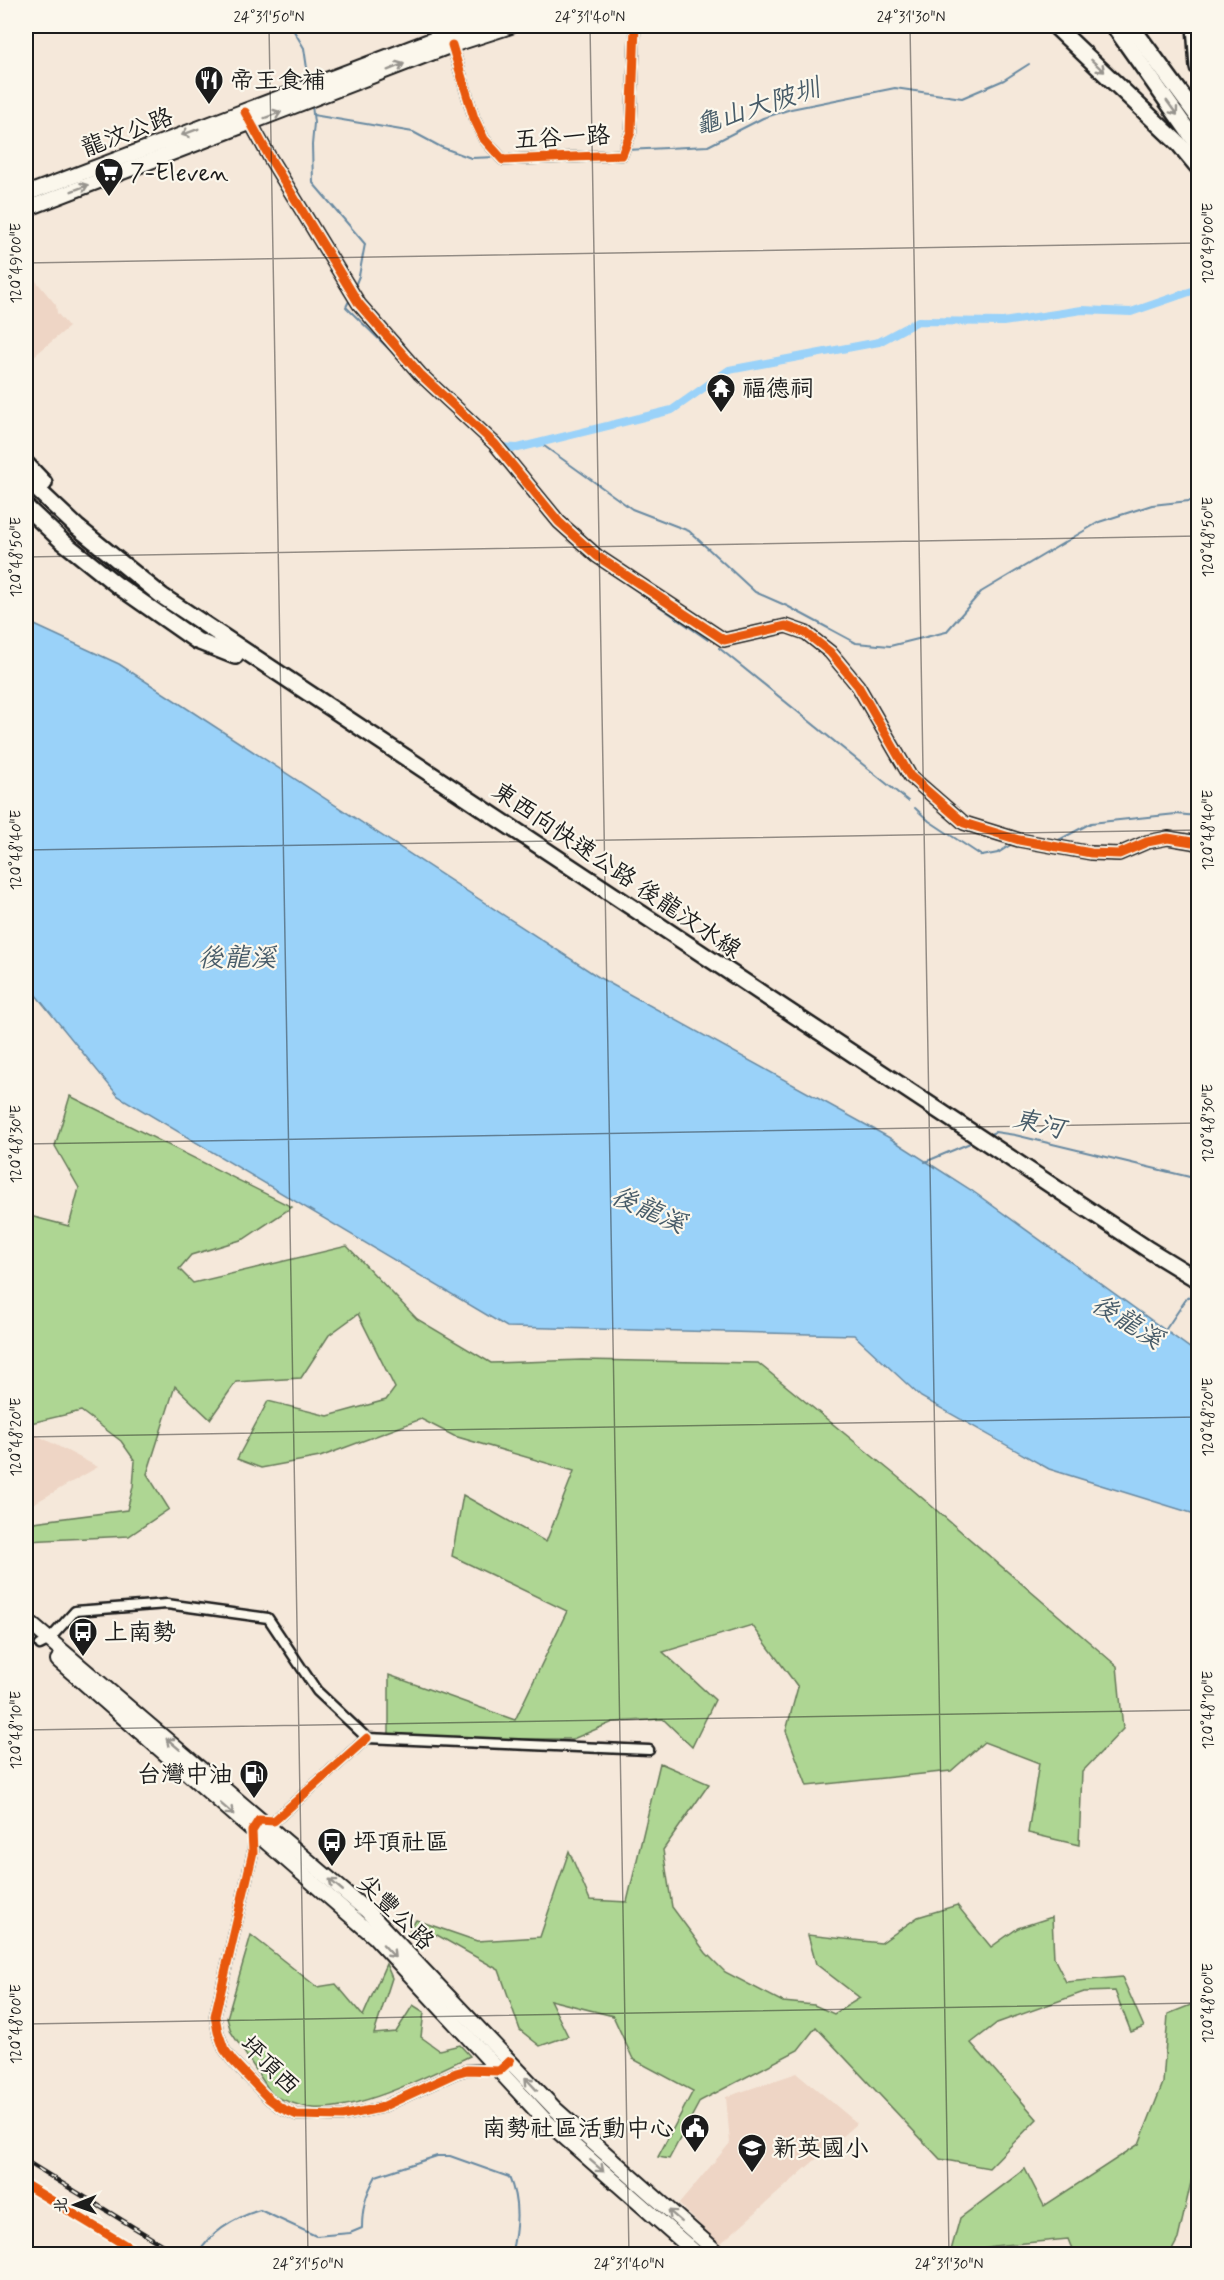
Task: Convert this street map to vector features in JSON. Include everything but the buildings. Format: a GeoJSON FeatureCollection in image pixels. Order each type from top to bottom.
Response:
{"type":"FeatureCollection","features":[{"type":"Feature","properties":{"kind":"highway"},"geometry":{"type":"LineString","coordinates":[[1055,26],[1179,144],[1198,167]]}},
{"type":"Feature","properties":{"kind":"highway"},"geometry":{"type":"LineString","coordinates":[[1114,26],[1198,145]]}},
{"type":"Feature","properties":{"kind":"highway"},"geometry":{"type":"LineString","coordinates":[[1131,26],[1198,117]]}},
{"type":"Feature","properties":{"kind":"highway"},"geometry":{"type":"LineString","coordinates":[[1195,26],[1198,67]]}},
{"type":"Feature","properties":{"kind":"highway"},"geometry":{"type":"LineString","coordinates":[[26,464],[84,520],[169,589],[255,649],[280,673]]}},
{"type":"Feature","properties":{"kind":"highway","name":"東西向快速公路 後龍汶水線"},"geometry":{"type":"LineString","coordinates":[[26,479],[76,527],[162,596],[1198,1280]]}},
{"type":"Feature","properties":{"kind":"highway","name":"東西向快速公路 後龍汶水線"},"geometry":{"type":"LineString","coordinates":[[26,493],[69,534],[124,578],[235,656],[1198,1292]]}},
{"type":"Feature","properties":{"kind":"highway"},"geometry":{"type":"LineString","coordinates":[[26,507],[62,541],[117,585],[197,641],[235,656]]}},
{"type":"Feature","properties":{"kind":"main road"},"geometry":{"type":"LineString","coordinates":[[248,117],[340,82],[447,35],[474,26]]}},
{"type":"Feature","properties":{"kind":"main road"},"geometry":{"type":"LineString","coordinates":[[447,35],[511,26]]}},
{"type":"Feature","properties":{"kind":"main road","name":"龍汶公路"},"geometry":{"type":"LineString","coordinates":[[26,194],[248,117]]}},
{"type":"Feature","properties":{"kind":"main road","name":"龍汶公路"},"geometry":{"type":"LineString","coordinates":[[26,209],[248,117]]}},
{"type":"Feature","properties":{"kind":"main road","name":"尖豐公路"},"geometry":{"type":"LineString","coordinates":[[26,1620],[44,1643]]}},
{"type":"Feature","properties":{"kind":"main road","name":"尖豐公路"},"geometry":{"type":"LineString","coordinates":[[26,1631],[44,1643],[255,1826],[375,1937],[544,2120],[697,2254]]}},
{"type":"Feature","properties":{"kind":"main road","name":"尖豐公路"},"geometry":{"type":"LineString","coordinates":[[255,1826],[367,1911],[555,2109],[719,2254]]}},
{"type":"Feature","properties":{"kind":"street","name":"五谷一路"},"geometry":{"type":"LineString","coordinates":[[447,35],[474,118],[484,139],[503,160],[622,155],[631,132],[635,26]]}},
{"type":"Feature","properties":{"kind":"street"},"geometry":{"type":"LineString","coordinates":[[248,117],[358,304],[420,374],[495,444],[559,522],[597,556],[724,640],[786,626],[806,633],[822,646],[858,686],[910,776],[964,823],[1019,840],[1091,853],[1119,854],[1147,842],[1168,838],[1198,843]]}},
{"type":"Feature","properties":{"kind":"street"},"geometry":{"type":"LineString","coordinates":[[44,1643],[75,1611],[167,1604],[268,1618],[317,1691],[367,1738],[649,1749]]}},
{"type":"Feature","properties":{"kind":"street"},"geometry":{"type":"LineString","coordinates":[[255,1826],[274,1821],[367,1738]]}},
{"type":"Feature","properties":{"kind":"street","name":"坪頂西"},"geometry":{"type":"LineString","coordinates":[[255,1826],[253,1852],[215,2016],[224,2049],[268,2098],[280,2108],[297,2115],[342,2116],[380,2108],[467,2070],[499,2071]]}},
{"type":"Feature","properties":{"kind":"street"},"geometry":{"type":"LineString","coordinates":[[499,2071],[510,2061]]}},
{"type":"Feature","properties":{"kind":"shaded area"},"geometry":{"type":"Polygon","coordinates":[[[26,269],[56,305],[57,313],[69,327],[33,357],[26,347],[26,269]]]}},
{"type":"Feature","properties":{"kind":"shaded area"},"geometry":{"type":"Polygon","coordinates":[[[26,1428],[27,1430],[98,1467],[26,1508],[26,1428]]]}},
{"type":"Feature","properties":{"kind":"shaded area","name":"新英國小"},"geometry":{"type":"Polygon","coordinates":[[[797,2073],[857,2123],[720,2244],[679,2204],[730,2143],[726,2097],[797,2073]]]}},
{"type":"Feature","properties":{"kind":"green space"},"geometry":{"type":"Polygon","coordinates":[[[70,1096],[292,1207],[244,1239],[191,1255],[179,1269],[193,1283],[347,1246],[417,1319],[491,1363],[582,1360],[758,1363],[899,1478],[1117,1666],[1123,1729],[1082,1772],[1079,1845],[1028,1833],[1039,1763],[984,1742],[951,1771],[807,1786],[786,1731],[798,1687],[752,1625],[663,1652],[715,1700],[692,1747],[663,1719],[613,1722],[573,1739],[389,1739],[389,1675],[515,1720],[567,1611],[452,1556],[463,1495],[546,1542],[574,1471],[454,1436],[421,1419],[320,1457],[261,1468],[237,1459],[268,1401],[328,1416],[386,1400],[395,1388],[358,1314],[329,1335],[301,1378],[236,1382],[210,1419],[175,1386],[147,1474],[169,1509],[129,1536],[26,1541],[26,1523],[127,1510],[133,1487],[135,1461],[121,1441],[81,1411],[31,1423],[26,1416],[26,1215],[69,1226],[79,1188],[55,1146],[70,1096]]]}},
{"type":"Feature","properties":{"kind":"green space"},"geometry":{"type":"Polygon","coordinates":[[[660,1763],[709,1784],[663,1850],[672,1907],[706,1953],[725,1972],[783,2002],[814,2005],[834,2014],[860,1998],[816,1964],[808,1935],[881,1943],[918,1917],[957,1905],[991,1947],[1018,1928],[1052,1917],[1054,1958],[1066,1982],[1122,1977],[1144,2027],[1131,2032],[1115,1991],[1084,1992],[997,2023],[971,2043],[1037,2119],[989,2168],[940,2159],[816,2027],[798,2050],[700,2101],[669,2159],[658,2157],[693,2091],[633,2059],[613,2016],[550,2000],[568,2036],[540,2046],[520,2030],[499,1970],[437,1935],[409,1932],[416,1920],[477,1941],[540,1937],[569,1851],[590,1900],[627,1902],[660,1763]]]}},
{"type":"Feature","properties":{"kind":"green space"},"geometry":{"type":"Polygon","coordinates":[[[251,1935],[317,1987],[336,1984],[363,2016],[386,1964],[392,1978],[374,2034],[396,2032],[413,2005],[424,2012],[421,2037],[439,2050],[460,2045],[470,2056],[393,2091],[351,2104],[313,2108],[273,2096],[231,2032],[227,2018],[251,1935]]]}},
{"type":"Feature","properties":{"kind":"green space"},"geometry":{"type":"Polygon","coordinates":[[[1198,2002],[1198,2152],[1178,2239],[1170,2254],[1074,2254],[1068,2239],[994,2246],[950,2254],[960,2218],[1025,2169],[1044,2206],[1139,2144],[1163,2083],[1168,2014],[1198,2002]]]}},
{"type":"Feature","properties":{"kind":"water","name":"後龍溪"},"geometry":{"type":"Polygon","coordinates":[[[26,621],[119,664],[600,978],[888,1137],[971,1190],[1198,1354],[1198,1515],[1049,1469],[921,1397],[854,1335],[507,1327],[118,1096],[26,983],[26,621]]]}},
{"type":"Feature","properties":{"kind":"waterway"},"geometry":{"type":"LineString","coordinates":[[291,26],[304,48],[309,82]]}},
{"type":"Feature","properties":{"kind":"waterway","name":"龜山大陂圳"},"geometry":{"type":"LineString","coordinates":[[626,150],[708,146],[763,118],[791,109],[895,88],[962,98],[1004,80],[1029,64]]}},
{"type":"Feature","properties":{"kind":"waterway"},"geometry":{"type":"LineString","coordinates":[[312,105],[313,183],[365,244],[359,276],[354,288]]}},
{"type":"Feature","properties":{"kind":"waterway","name":"龜山大陂圳"},"geometry":{"type":"LineString","coordinates":[[313,115],[413,132],[441,147],[471,158],[497,157]]}},
{"type":"Feature","properties":{"kind":"waterway","name":"龜山大陂圳"},"geometry":{"type":"LineString","coordinates":[[575,153],[620,151]]}},
{"type":"Feature","properties":{"kind":"waterway"},"geometry":{"type":"LineString","coordinates":[[498,447],[518,448],[672,410],[729,370],[879,342],[918,321],[1003,322],[1082,310],[1131,312],[1198,289]]}},
{"type":"Feature","properties":{"kind":"waterway"},"geometry":{"type":"LineString","coordinates":[[350,299],[346,307],[394,354]]}},
{"type":"Feature","properties":{"kind":"waterway"},"geometry":{"type":"LineString","coordinates":[[540,443],[632,509],[689,531],[755,592],[787,606],[856,643],[890,646],[946,632],[981,592],[1099,522],[1152,505],[1189,501],[1198,503]]}},
{"type":"Feature","properties":{"kind":"waterway"},"geometry":{"type":"LineString","coordinates":[[562,533],[573,543]]}},
{"type":"Feature","properties":{"kind":"waterway"},"geometry":{"type":"LineString","coordinates":[[608,571],[708,640]]}},
{"type":"Feature","properties":{"kind":"waterway"},"geometry":{"type":"LineString","coordinates":[[719,648],[908,801]]}},
{"type":"Feature","properties":{"kind":"waterway"},"geometry":{"type":"LineString","coordinates":[[915,808],[929,821],[982,856],[998,853],[1012,844]]}},
{"type":"Feature","properties":{"kind":"waterway"},"geometry":{"type":"LineString","coordinates":[[1057,841],[1091,823],[1176,814],[1198,816]]}},
{"type":"Feature","properties":{"kind":"waterway","name":"東河"},"geometry":{"type":"LineString","coordinates":[[986,1136],[995,1132],[1015,1135],[1198,1179]]}},
{"type":"Feature","properties":{"kind":"waterway","name":"東河"},"geometry":{"type":"LineString","coordinates":[[925,1162],[975,1141]]}},
{"type":"Feature","properties":{"kind":"waterway"},"geometry":{"type":"LineString","coordinates":[[1164,1332],[1187,1298],[1198,1291]]}},
{"type":"Feature","properties":{"kind":"waterway"},"geometry":{"type":"LineString","coordinates":[[198,2254],[224,2226],[260,2210],[316,2236],[350,2233],[362,2228],[365,2201],[376,2176],[437,2156],[450,2156],[509,2177],[513,2186],[517,2215],[511,2254]]}},
{"type":"Feature","properties":{"kind":"railway"},"geometry":{"type":"LineString","coordinates":[[26,2161],[177,2254]]}},
{"type":"Feature","properties":{"kind":"cycle path"},"geometry":{"type":"LineString","coordinates":[[452,45],[474,118],[484,139],[503,160],[622,155],[631,132],[635,26]]}},
{"type":"Feature","properties":{"kind":"cycle path"},"geometry":{"type":"LineString","coordinates":[[245,112],[270,158],[359,304],[420,374],[495,444],[559,522],[597,556],[724,640],[786,626],[806,633],[830,652],[858,686],[910,776],[964,823],[1019,840],[1091,853],[1119,854],[1147,842],[1168,838],[1198,843]]}},
{"type":"Feature","properties":{"kind":"cycle path"},"geometry":{"type":"LineString","coordinates":[[367,1738],[274,1821],[259,1820],[252,1831],[253,1852],[215,2016],[224,2049],[268,2098],[281,2108],[297,2115],[342,2116],[380,2108],[456,2073],[467,2070],[499,2071],[510,2061]]}},
{"type":"Feature","properties":{"kind":"cycle path"},"geometry":{"type":"LineString","coordinates":[[26,2185],[140,2254]]}},
{"type":"Feature","properties":{"kind":"place","name":"帝王食補"},"geometry":{"type":"Point","coordinates":[209,106]}},
{"type":"Feature","properties":{"kind":"place","name":"7-Eleven"},"geometry":{"type":"Point","coordinates":[109,198]}},
{"type":"Feature","properties":{"kind":"place","name":"福德祠"},"geometry":{"type":"Point","coordinates":[721,414]}},
{"type":"Feature","properties":{"kind":"place","name":"上南勢"},"geometry":{"type":"Point","coordinates":[83,1658]}},
{"type":"Feature","properties":{"kind":"place","name":"台灣中油"},"geometry":{"type":"Point","coordinates":[254,1800]}},
{"type":"Feature","properties":{"kind":"place","name":"坪頂社區"},"geometry":{"type":"Point","coordinates":[332,1868]}},
{"type":"Feature","properties":{"kind":"place","name":"南勢社區活動中心"},"geometry":{"type":"Point","coordinates":[695,2154]}},
{"type":"Feature","properties":{"kind":"place","name":"新英國小"},"geometry":{"type":"Point","coordinates":[752,2174]}}]}
